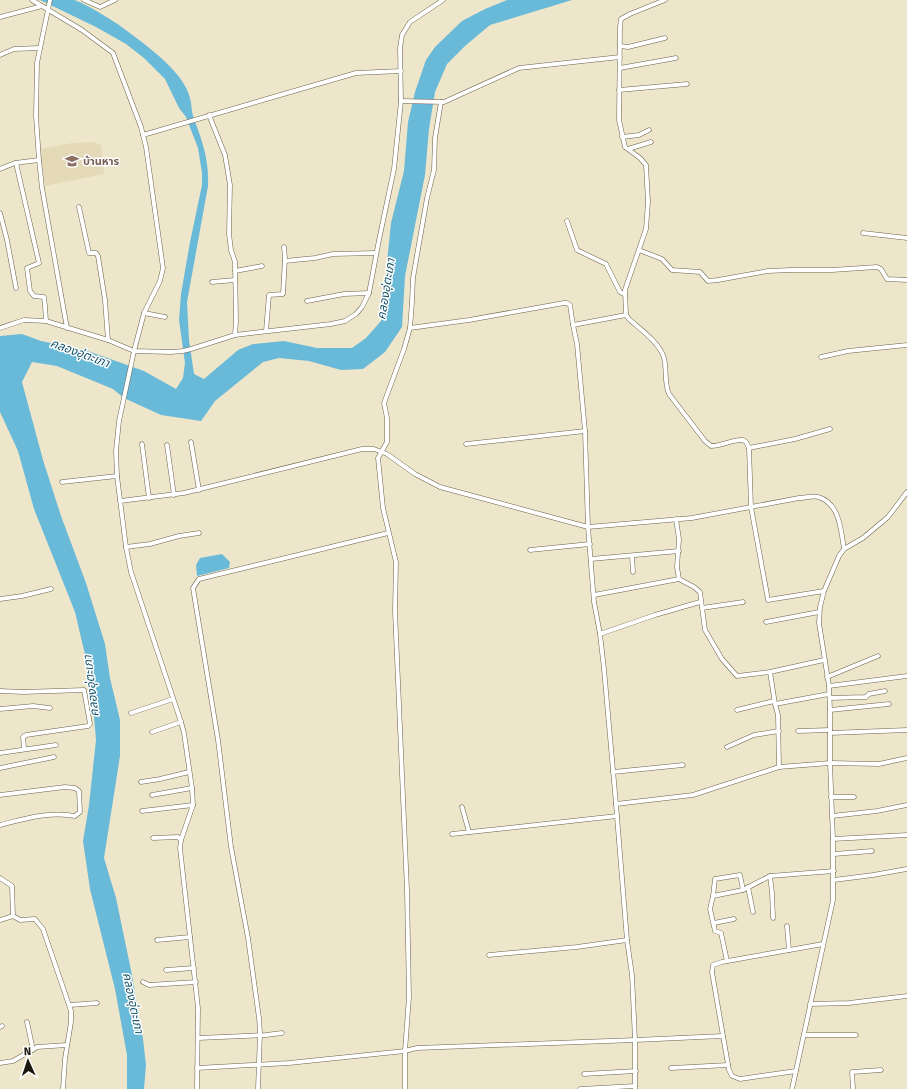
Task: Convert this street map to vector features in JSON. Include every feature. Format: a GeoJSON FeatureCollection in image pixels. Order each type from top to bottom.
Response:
{"type":"FeatureCollection","features":[{"type":"Feature","properties":{"kind":"street"},"geometry":{"type":"LineString","coordinates":[[32,0],[82,30],[113,53],[143,135],[155,208],[163,268],[160,281],[144,313],[134,351],[124,398],[116,451],[117,476],[126,547],[131,572],[181,722],[192,788],[193,805],[181,840],[180,848],[198,1008],[197,1089]]}},
{"type":"Feature","properties":{"kind":"street"},"geometry":{"type":"LineString","coordinates":[[50,0],[37,63],[36,116],[42,188],[67,328]]}},
{"type":"Feature","properties":{"kind":"street"},"geometry":{"type":"LineString","coordinates":[[84,0],[100,6],[115,0]]}},
{"type":"Feature","properties":{"kind":"street"},"geometry":{"type":"LineString","coordinates":[[0,328],[24,320],[46,321],[108,340],[134,351],[171,352],[191,349],[235,335],[331,324],[345,321],[356,314],[362,307],[369,293],[394,169],[401,101],[400,48],[402,34],[410,22],[443,0]]}},
{"type":"Feature","properties":{"kind":"street"},"geometry":{"type":"LineString","coordinates":[[665,0],[621,19],[620,27],[619,120],[625,147],[640,158],[646,165],[648,202],[646,229],[624,294],[626,315],[660,348],[664,358],[666,388],[705,441],[711,446],[718,446],[734,440],[743,440],[749,448],[751,507],[768,600],[824,591]]}},
{"type":"Feature","properties":{"kind":"street"},"geometry":{"type":"LineString","coordinates":[[0,17],[42,6]]}},
{"type":"Feature","properties":{"kind":"street"},"geometry":{"type":"LineString","coordinates":[[620,46],[628,47],[666,38]]}},
{"type":"Feature","properties":{"kind":"street"},"geometry":{"type":"LineString","coordinates":[[0,55],[14,49],[40,48]]}},
{"type":"Feature","properties":{"kind":"street"},"geometry":{"type":"LineString","coordinates":[[401,101],[440,102],[455,97],[519,68],[620,57]]}},
{"type":"Feature","properties":{"kind":"street"},"geometry":{"type":"LineString","coordinates":[[620,68],[676,58]]}},
{"type":"Feature","properties":{"kind":"street"},"geometry":{"type":"LineString","coordinates":[[143,135],[356,73],[401,71]]}},
{"type":"Feature","properties":{"kind":"street"},"geometry":{"type":"LineString","coordinates":[[619,90],[687,84]]}},
{"type":"Feature","properties":{"kind":"street"},"geometry":{"type":"LineString","coordinates":[[405,1089],[405,1051],[409,989],[407,890],[395,611],[397,567],[383,508],[378,458],[387,442],[387,418],[384,403],[404,349],[410,328],[413,278],[427,198],[434,170],[435,138],[440,102]]}},
{"type":"Feature","properties":{"kind":"street"},"geometry":{"type":"LineString","coordinates":[[209,115],[225,155],[230,185],[229,234],[231,250],[235,262],[235,335]]}},
{"type":"Feature","properties":{"kind":"street"},"geometry":{"type":"LineString","coordinates":[[622,137],[639,135],[649,130]]}},
{"type":"Feature","properties":{"kind":"street"},"geometry":{"type":"LineString","coordinates":[[628,149],[651,142]]}},
{"type":"Feature","properties":{"kind":"street"},"geometry":{"type":"LineString","coordinates":[[0,168],[16,163],[39,160]]}},
{"type":"Feature","properties":{"kind":"street"},"geometry":{"type":"LineString","coordinates":[[16,163],[38,264],[27,268],[30,291],[34,296],[44,297],[46,306],[46,321]]}},
{"type":"Feature","properties":{"kind":"street"},"geometry":{"type":"LineString","coordinates":[[79,207],[89,253],[96,254],[98,256],[106,300],[108,340]]}},
{"type":"Feature","properties":{"kind":"street"},"geometry":{"type":"LineString","coordinates":[[0,213],[7,240],[16,288]]}},
{"type":"Feature","properties":{"kind":"street"},"geometry":{"type":"LineString","coordinates":[[567,221],[577,250],[606,264],[620,292],[624,294]]}},
{"type":"Feature","properties":{"kind":"street"},"geometry":{"type":"LineString","coordinates":[[863,233],[907,238]]}},
{"type":"Feature","properties":{"kind":"street"},"geometry":{"type":"LineString","coordinates":[[266,331],[269,295],[283,294],[285,261],[284,247]]}},
{"type":"Feature","properties":{"kind":"street"},"geometry":{"type":"LineString","coordinates":[[639,250],[662,258],[672,270],[700,272],[708,281],[768,271],[832,270],[877,267],[881,269],[887,279],[907,280]]}},
{"type":"Feature","properties":{"kind":"street"},"geometry":{"type":"LineString","coordinates":[[285,261],[315,258],[333,254],[376,253]]}},
{"type":"Feature","properties":{"kind":"street"},"geometry":{"type":"LineString","coordinates":[[235,272],[262,266]]}},
{"type":"Feature","properties":{"kind":"street"},"geometry":{"type":"LineString","coordinates":[[212,282],[235,280]]}},
{"type":"Feature","properties":{"kind":"street"},"geometry":{"type":"LineString","coordinates":[[307,301],[344,294],[369,293]]}},
{"type":"Feature","properties":{"kind":"street"},"geometry":{"type":"LineString","coordinates":[[410,328],[469,320],[564,303],[570,305],[577,344],[585,431],[588,527],[594,595],[600,634],[614,772],[627,940],[632,975],[636,1070],[635,1088],[580,1089]]}},
{"type":"Feature","properties":{"kind":"street"},"geometry":{"type":"LineString","coordinates":[[144,313],[165,317]]}},
{"type":"Feature","properties":{"kind":"street"},"geometry":{"type":"LineString","coordinates":[[573,325],[626,315]]}},
{"type":"Feature","properties":{"kind":"street"},"geometry":{"type":"LineString","coordinates":[[821,357],[848,351],[907,345]]}},
{"type":"Feature","properties":{"kind":"street"},"geometry":{"type":"LineString","coordinates":[[749,448],[795,439],[830,429]]}},
{"type":"Feature","properties":{"kind":"street"},"geometry":{"type":"LineString","coordinates":[[466,444],[585,431]]}},
{"type":"Feature","properties":{"kind":"street"},"geometry":{"type":"LineString","coordinates":[[191,442],[199,490]]}},
{"type":"Feature","properties":{"kind":"street"},"geometry":{"type":"LineString","coordinates":[[142,444],[149,498]]}},
{"type":"Feature","properties":{"kind":"street"},"geometry":{"type":"LineString","coordinates":[[167,445],[174,494]]}},
{"type":"Feature","properties":{"kind":"street"},"geometry":{"type":"LineString","coordinates":[[120,501],[199,490],[362,449],[374,449],[387,454],[415,474],[440,487],[588,527],[692,518],[817,496],[828,502],[836,511],[844,549]]}},
{"type":"Feature","properties":{"kind":"street"},"geometry":{"type":"LineString","coordinates":[[62,482],[117,476]]}},
{"type":"Feature","properties":{"kind":"street"},"geometry":{"type":"LineString","coordinates":[[792,1089],[833,900],[834,854],[831,797],[829,686],[819,623],[819,612],[824,591],[839,556],[844,549],[863,538],[888,516],[907,492]]}},
{"type":"Feature","properties":{"kind":"street"},"geometry":{"type":"LineString","coordinates":[[676,519],[679,551],[679,579]]}},
{"type":"Feature","properties":{"kind":"street"},"geometry":{"type":"LineString","coordinates":[[126,547],[150,544],[179,536],[199,533]]}},
{"type":"Feature","properties":{"kind":"street"},"geometry":{"type":"LineString","coordinates":[[258,1089],[260,1035],[259,1018],[248,938],[231,847],[218,740],[194,588],[199,579],[388,533]]}},
{"type":"Feature","properties":{"kind":"street"},"geometry":{"type":"LineString","coordinates":[[530,550],[590,544]]}},
{"type":"Feature","properties":{"kind":"street"},"geometry":{"type":"LineString","coordinates":[[591,559],[679,551]]}},
{"type":"Feature","properties":{"kind":"street"},"geometry":{"type":"LineString","coordinates":[[632,556],[633,572]]}},
{"type":"Feature","properties":{"kind":"street"},"geometry":{"type":"LineString","coordinates":[[594,595],[679,579],[694,587],[700,592],[700,602],[705,630],[722,659],[737,676],[770,672],[824,660]]}},
{"type":"Feature","properties":{"kind":"street"},"geometry":{"type":"LineString","coordinates":[[0,599],[22,596],[51,589]]}},
{"type":"Feature","properties":{"kind":"street"},"geometry":{"type":"LineString","coordinates":[[600,634],[655,615],[700,602]]}},
{"type":"Feature","properties":{"kind":"street"},"geometry":{"type":"LineString","coordinates":[[702,608],[743,602]]}},
{"type":"Feature","properties":{"kind":"street"},"geometry":{"type":"LineString","coordinates":[[766,622],[819,612]]}},
{"type":"Feature","properties":{"kind":"street"},"geometry":{"type":"LineString","coordinates":[[828,677],[878,656]]}},
{"type":"Feature","properties":{"kind":"street"},"geometry":{"type":"LineString","coordinates":[[770,672],[778,715],[779,767]]}},
{"type":"Feature","properties":{"kind":"street"},"geometry":{"type":"LineString","coordinates":[[829,686],[907,676]]}},
{"type":"Feature","properties":{"kind":"street"},"geometry":{"type":"LineString","coordinates":[[0,691],[23,692],[84,690],[90,724],[88,726],[26,735],[23,737],[24,748]]}},
{"type":"Feature","properties":{"kind":"street"},"geometry":{"type":"LineString","coordinates":[[737,710],[775,702],[829,696],[866,697],[869,694],[885,691]]}},
{"type":"Feature","properties":{"kind":"street"},"geometry":{"type":"LineString","coordinates":[[131,713],[173,698]]}},
{"type":"Feature","properties":{"kind":"street"},"geometry":{"type":"LineString","coordinates":[[830,710],[889,704]]}},
{"type":"Feature","properties":{"kind":"street"},"geometry":{"type":"LineString","coordinates":[[0,709],[33,706],[50,708]]}},
{"type":"Feature","properties":{"kind":"street"},"geometry":{"type":"LineString","coordinates":[[152,732],[181,722]]}},
{"type":"Feature","properties":{"kind":"street"},"geometry":{"type":"LineString","coordinates":[[798,731],[907,730]]}},
{"type":"Feature","properties":{"kind":"street"},"geometry":{"type":"LineString","coordinates":[[727,747],[754,735],[779,731]]}},
{"type":"Feature","properties":{"kind":"street"},"geometry":{"type":"LineString","coordinates":[[0,753],[24,748],[56,745]]}},
{"type":"Feature","properties":{"kind":"street"},"geometry":{"type":"LineString","coordinates":[[0,768],[54,757]]}},
{"type":"Feature","properties":{"kind":"street"},"geometry":{"type":"LineString","coordinates":[[616,804],[692,795],[779,767],[830,763],[879,764],[907,758]]}},
{"type":"Feature","properties":{"kind":"street"},"geometry":{"type":"LineString","coordinates":[[614,772],[683,765]]}},
{"type":"Feature","properties":{"kind":"street"},"geometry":{"type":"LineString","coordinates":[[140,782],[189,772]]}},
{"type":"Feature","properties":{"kind":"street"},"geometry":{"type":"LineString","coordinates":[[0,795],[65,787],[75,788],[79,791],[80,812],[75,816],[64,814],[27,819],[0,825]]}},
{"type":"Feature","properties":{"kind":"street"},"geometry":{"type":"LineString","coordinates":[[152,795],[192,788]]}},
{"type":"Feature","properties":{"kind":"street"},"geometry":{"type":"LineString","coordinates":[[831,797],[854,797]]}},
{"type":"Feature","properties":{"kind":"street"},"geometry":{"type":"LineString","coordinates":[[142,812],[193,805]]}},
{"type":"Feature","properties":{"kind":"street"},"geometry":{"type":"LineString","coordinates":[[832,816],[862,813],[907,805]]}},
{"type":"Feature","properties":{"kind":"street"},"geometry":{"type":"LineString","coordinates":[[462,807],[469,832]]}},
{"type":"Feature","properties":{"kind":"street"},"geometry":{"type":"LineString","coordinates":[[452,834],[617,816]]}},
{"type":"Feature","properties":{"kind":"street"},"geometry":{"type":"LineString","coordinates":[[833,839],[907,836]]}},
{"type":"Feature","properties":{"kind":"street"},"geometry":{"type":"LineString","coordinates":[[153,838],[178,837],[181,840]]}},
{"type":"Feature","properties":{"kind":"street"},"geometry":{"type":"LineString","coordinates":[[834,854],[872,851]]}},
{"type":"Feature","properties":{"kind":"street"},"geometry":{"type":"LineString","coordinates":[[834,880],[873,876],[907,869]]}},
{"type":"Feature","properties":{"kind":"street"},"geometry":{"type":"LineString","coordinates":[[714,896],[743,890],[770,876],[834,871]]}},
{"type":"Feature","properties":{"kind":"street"},"geometry":{"type":"LineString","coordinates":[[727,961],[721,933],[715,930],[710,909],[714,896],[715,879],[740,875],[743,890]]}},
{"type":"Feature","properties":{"kind":"street"},"geometry":{"type":"LineString","coordinates":[[770,876],[773,918]]}},
{"type":"Feature","properties":{"kind":"street"},"geometry":{"type":"LineString","coordinates":[[0,878],[12,886],[13,916]]}},
{"type":"Feature","properties":{"kind":"street"},"geometry":{"type":"LineString","coordinates":[[748,887],[753,912]]}},
{"type":"Feature","properties":{"kind":"street"},"geometry":{"type":"LineString","coordinates":[[0,920],[13,916],[20,920],[35,919],[43,929],[59,978],[70,1005],[71,1022],[67,1045],[64,1089]]}},
{"type":"Feature","properties":{"kind":"street"},"geometry":{"type":"LineString","coordinates":[[714,923],[734,919]]}},
{"type":"Feature","properties":{"kind":"street"},"geometry":{"type":"LineString","coordinates":[[787,926],[789,950]]}},
{"type":"Feature","properties":{"kind":"street"},"geometry":{"type":"LineString","coordinates":[[157,940],[190,937]]}},
{"type":"Feature","properties":{"kind":"street"},"geometry":{"type":"LineString","coordinates":[[489,955],[577,947],[627,940]]}},
{"type":"Feature","properties":{"kind":"street"},"geometry":{"type":"LineString","coordinates":[[796,1071],[740,1079],[732,1076],[728,1065],[712,972],[713,965],[727,961],[824,944]]}},
{"type":"Feature","properties":{"kind":"street"},"geometry":{"type":"LineString","coordinates":[[166,970],[194,968]]}},
{"type":"Feature","properties":{"kind":"street"},"geometry":{"type":"LineString","coordinates":[[143,982],[149,985],[196,982]]}},
{"type":"Feature","properties":{"kind":"street"},"geometry":{"type":"LineString","coordinates":[[810,1004],[849,1003],[907,996]]}},
{"type":"Feature","properties":{"kind":"street"},"geometry":{"type":"LineString","coordinates":[[70,1005],[97,1003]]}},
{"type":"Feature","properties":{"kind":"street"},"geometry":{"type":"LineString","coordinates":[[27,1022],[33,1050]]}},
{"type":"Feature","properties":{"kind":"street"},"geometry":{"type":"LineString","coordinates":[[198,1038],[282,1033]]}},
{"type":"Feature","properties":{"kind":"street"},"geometry":{"type":"LineString","coordinates":[[804,1035],[856,1035]]}},
{"type":"Feature","properties":{"kind":"street"},"geometry":{"type":"LineString","coordinates":[[197,1068],[259,1065],[405,1051],[416,1048],[723,1036]]}},
{"type":"Feature","properties":{"kind":"street"},"geometry":{"type":"LineString","coordinates":[[0,1063],[13,1061],[37,1047],[67,1045]]}},
{"type":"Feature","properties":{"kind":"street"},"geometry":{"type":"LineString","coordinates":[[671,1068],[728,1065]]}},
{"type":"Feature","properties":{"kind":"street"},"geometry":{"type":"LineString","coordinates":[[584,1074],[636,1070]]}},
{"type":"Feature","properties":{"kind":"street"},"geometry":{"type":"LineString","coordinates":[[853,1089],[852,1072],[881,1070]]}},
{"type":"Feature","properties":{"kind":"shaded area","name":"บ้านหาร"},"geometry":{"type":"Polygon","coordinates":[[[92,142],[101,145],[104,174],[45,186],[40,149],[72,143],[92,142]]]}},
{"type":"Feature","properties":{"kind":"water","name":"คลองอุ่ตะเภา"},"geometry":{"type":"Polygon","coordinates":[[[40,0],[74,0],[103,15],[119,25],[160,57],[179,77],[186,87],[190,98],[193,116],[205,152],[208,168],[208,186],[187,302],[189,340],[194,374],[204,379],[238,350],[253,344],[284,341],[317,348],[352,348],[366,338],[381,321],[391,223],[404,171],[408,122],[415,92],[426,60],[435,47],[462,21],[485,9],[507,0],[572,0],[490,25],[465,46],[447,64],[435,92],[429,129],[425,175],[405,276],[402,327],[385,352],[363,369],[341,370],[309,361],[279,358],[263,362],[215,401],[201,421],[161,415],[124,398],[113,389],[57,366],[32,362],[22,382],[43,460],[61,516],[86,583],[105,644],[110,678],[120,720],[120,756],[104,858],[116,898],[143,1039],[146,1065],[144,1089],[127,1089],[127,1055],[115,989],[90,889],[83,841],[89,805],[96,740],[91,680],[75,612],[34,509],[18,451],[0,412],[0,336],[22,334],[41,341],[85,350],[144,371],[176,389],[183,378],[185,363],[179,320],[181,294],[202,185],[202,173],[198,148],[186,117],[179,108],[165,79],[144,58],[126,44],[96,27],[40,0]]]}},
{"type":"Feature","properties":{"kind":"water"},"geometry":{"type":"Polygon","coordinates":[[[222,554],[230,562],[229,568],[197,576],[196,565],[200,558],[222,554]]]}},
{"type":"Feature","properties":{"kind":"place","name":"บ้านหาร"},"geometry":{"type":"Point","coordinates":[72,161]}}]}
